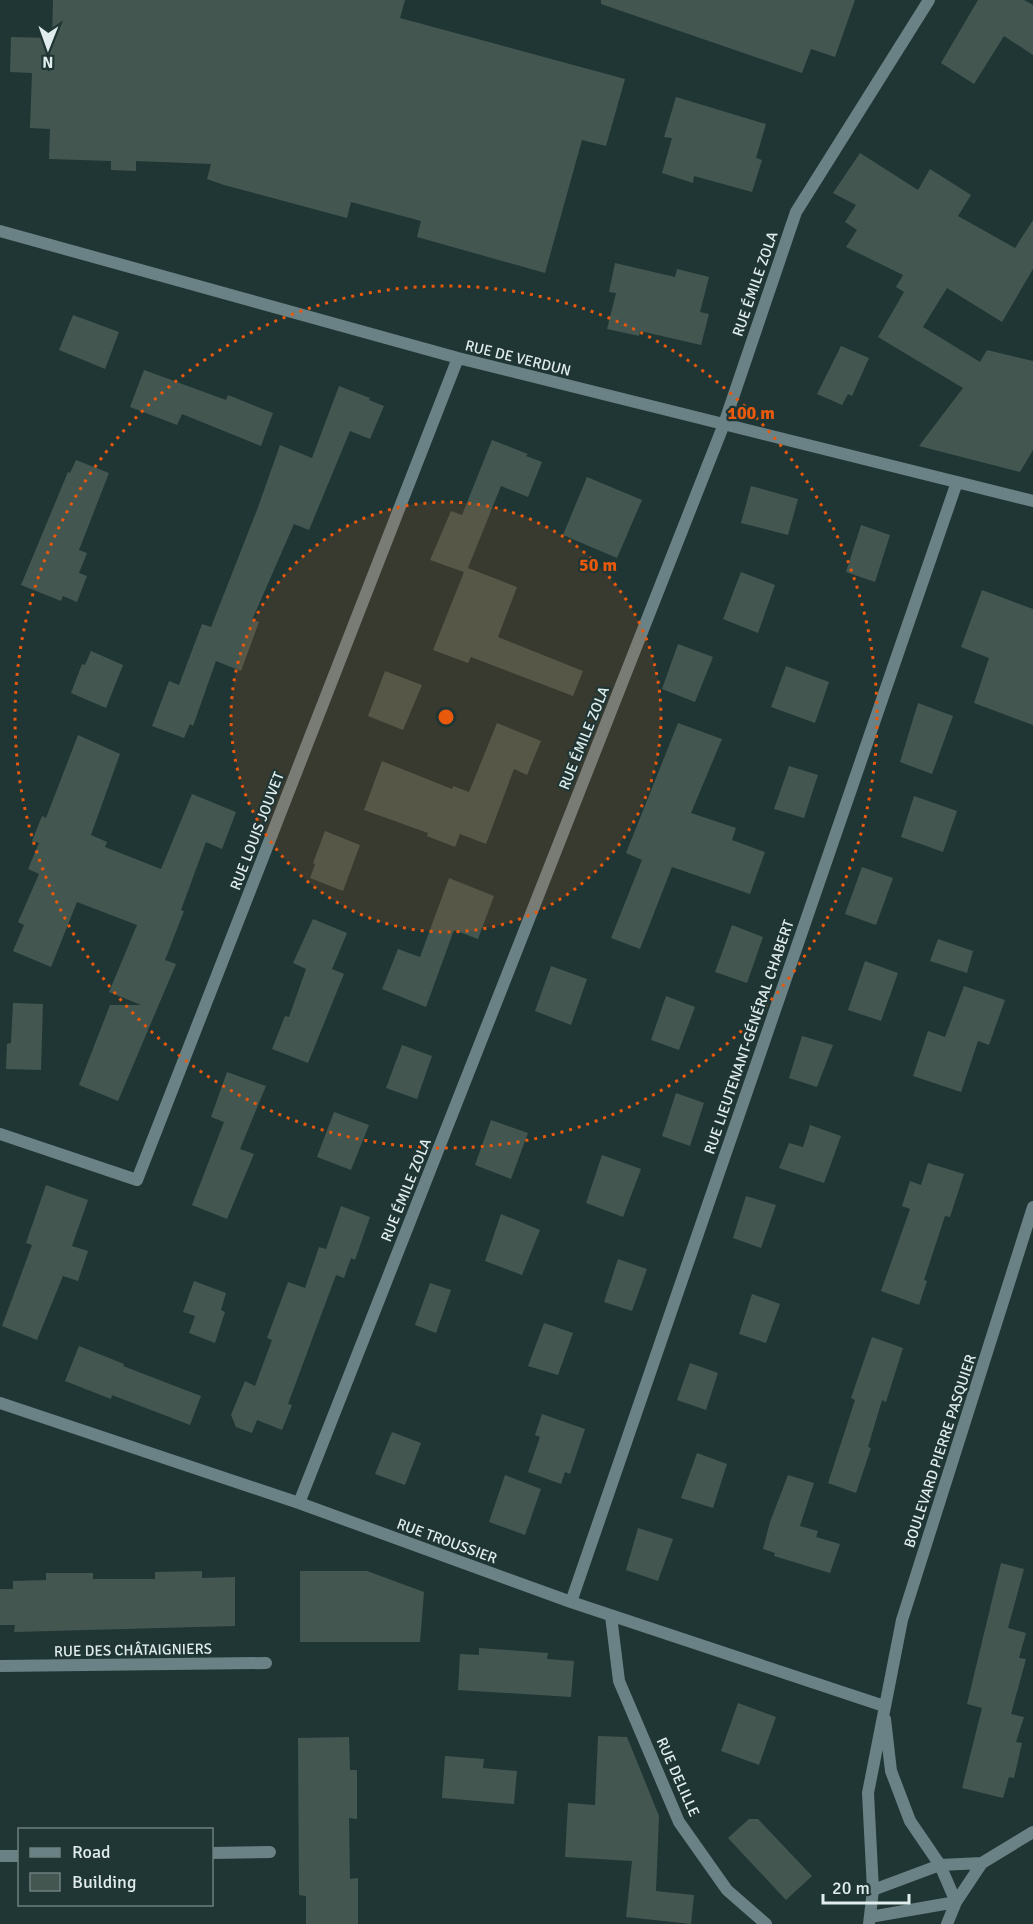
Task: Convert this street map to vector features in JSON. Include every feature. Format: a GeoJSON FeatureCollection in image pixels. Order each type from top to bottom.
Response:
{"type":"FeatureCollection","features":[{"type":"Feature","properties":{"kind":"street","name":"RUE ÉMILE ZOLA"},"geometry":{"type":"LineString","coordinates":[[298,1503],[724,424],[795,212],[929,0]]}},
{"type":"Feature","properties":{"kind":"street","name":"RUE DE VERDUN"},"geometry":{"type":"LineString","coordinates":[[0,231],[458,358],[1033,501]]}},
{"type":"Feature","properties":{"kind":"street","name":"RUE LOUIS JOUVET"},"geometry":{"type":"LineString","coordinates":[[0,1134],[137,1180],[458,358]]}},
{"type":"Feature","properties":{"kind":"street","name":"RUE LIEUTENANT-GÉNÉRAL CHABERT"},"geometry":{"type":"LineString","coordinates":[[571,1602],[957,482]]}},
{"type":"Feature","properties":{"kind":"street","name":"BOULEVARD PIERRE PASQUIER"},"geometry":{"type":"LineString","coordinates":[[869,1920],[873,1890],[868,1793],[902,1620],[1033,1207]]}},
{"type":"Feature","properties":{"kind":"street","name":"RUE TROUSSIER"},"geometry":{"type":"LineString","coordinates":[[0,1403],[298,1503],[611,1616],[884,1706]]}},
{"type":"Feature","properties":{"kind":"street","name":"RUE DELILLE"},"geometry":{"type":"LineString","coordinates":[[611,1616],[619,1681],[679,1822],[726,1890],[766,1924]]}},
{"type":"Feature","properties":{"kind":"street","name":"RUE DES CHÂTAIGNIERS"},"geometry":{"type":"LineString","coordinates":[[0,1666],[266,1663]]}},
{"type":"Feature","properties":{"kind":"street","name":"BOULEVARD PIERRE PASQUIER"},"geometry":{"type":"LineString","coordinates":[[884,1706],[891,1771],[910,1821],[940,1864],[956,1902]]}},
{"type":"Feature","properties":{"kind":"street"},"geometry":{"type":"LineString","coordinates":[[947,1924],[956,1902],[982,1863],[1033,1832]]}},
{"type":"Feature","properties":{"kind":"street"},"geometry":{"type":"LineString","coordinates":[[213,1853],[270,1852]]}},
{"type":"Feature","properties":{"kind":"street"},"geometry":{"type":"LineString","coordinates":[[0,1856],[18,1856]]}},
{"type":"Feature","properties":{"kind":"street"},"geometry":{"type":"LineString","coordinates":[[873,1890],[940,1864],[982,1863]]}},
{"type":"Feature","properties":{"kind":"street"},"geometry":{"type":"LineString","coordinates":[[869,1920],[956,1902]]}},
{"type":"Feature","properties":{"kind":"building"},"geometry":{"type":"Polygon","coordinates":[[[53,0],[405,0],[400,18],[625,79],[606,146],[582,140],[545,273],[417,237],[421,221],[351,202],[347,218],[224,185],[207,179],[211,164],[136,161],[136,171],[111,170],[111,161],[49,159],[50,129],[30,128],[32,73],[10,72],[11,37],[52,38],[53,0]]]}},
{"type":"Feature","properties":{"kind":"building"},"geometry":{"type":"Polygon","coordinates":[[[601,0],[855,0],[835,57],[811,49],[802,73],[601,4],[601,0]]]}},
{"type":"Feature","properties":{"kind":"building"},"geometry":{"type":"Polygon","coordinates":[[[978,0],[1024,0],[1033,5],[1033,55],[1004,36],[974,84],[941,63],[978,0]]]}},
{"type":"Feature","properties":{"kind":"building"},"geometry":{"type":"Polygon","coordinates":[[[676,97],[766,124],[756,158],[762,160],[752,192],[694,176],[693,183],[662,173],[672,138],[664,137],[676,97]]]}},
{"type":"Feature","properties":{"kind":"building"},"geometry":{"type":"Polygon","coordinates":[[[860,153],[918,190],[930,169],[971,195],[958,216],[1015,248],[1033,220],[1033,269],[1002,322],[947,288],[923,327],[980,362],[987,350],[1033,361],[1033,450],[1020,472],[919,446],[963,388],[878,337],[904,292],[896,287],[903,275],[846,247],[857,230],[845,222],[856,205],[833,193],[860,153]]]}},
{"type":"Feature","properties":{"kind":"building"},"geometry":{"type":"Polygon","coordinates":[[[615,263],[675,277],[677,269],[709,277],[700,312],[709,314],[701,345],[640,331],[639,336],[607,329],[616,293],[609,292],[615,263]]]}},
{"type":"Feature","properties":{"kind":"building"},"geometry":{"type":"Polygon","coordinates":[[[73,315],[119,332],[105,369],[59,350],[73,315]]]}},
{"type":"Feature","properties":{"kind":"building"},"geometry":{"type":"Polygon","coordinates":[[[841,346],[869,358],[852,396],[848,394],[842,405],[817,394],[841,346]]]}},
{"type":"Feature","properties":{"kind":"building"},"geometry":{"type":"Polygon","coordinates":[[[144,370],[226,400],[228,395],[273,413],[261,446],[182,414],[177,425],[130,407],[144,370]]]}},
{"type":"Feature","properties":{"kind":"building"},"geometry":{"type":"Polygon","coordinates":[[[339,386],[384,406],[370,439],[350,431],[309,530],[294,524],[252,620],[259,622],[241,671],[216,661],[193,726],[190,724],[184,738],[152,726],[169,681],[179,685],[202,624],[211,627],[280,445],[312,458],[339,386]]]}},
{"type":"Feature","properties":{"kind":"building"},"geometry":{"type":"Polygon","coordinates":[[[492,440],[542,462],[528,497],[501,486],[468,568],[517,587],[498,637],[583,671],[573,696],[471,657],[468,663],[433,650],[464,572],[430,560],[451,511],[462,515],[492,440]]]}},
{"type":"Feature","properties":{"kind":"building"},"geometry":{"type":"Polygon","coordinates":[[[76,460],[109,473],[79,550],[87,553],[79,573],[87,576],[77,602],[63,596],[61,601],[21,585],[68,472],[70,473],[76,460]]]}},
{"type":"Feature","properties":{"kind":"building"},"geometry":{"type":"Polygon","coordinates":[[[587,477],[642,500],[617,558],[563,535],[587,477]]]}},
{"type":"Feature","properties":{"kind":"building"},"geometry":{"type":"Polygon","coordinates":[[[751,486],[798,499],[788,535],[741,523],[751,486]]]}},
{"type":"Feature","properties":{"kind":"building"},"geometry":{"type":"Polygon","coordinates":[[[861,525],[890,535],[875,582],[846,572],[861,525]]]}},
{"type":"Feature","properties":{"kind":"building"},"geometry":{"type":"Polygon","coordinates":[[[741,572],[775,585],[758,633],[723,619],[741,572]]]}},
{"type":"Feature","properties":{"kind":"building"},"geometry":{"type":"Polygon","coordinates":[[[982,590],[1033,609],[1033,725],[974,703],[989,658],[961,647],[982,590]]]}},
{"type":"Feature","properties":{"kind":"building"},"geometry":{"type":"Polygon","coordinates":[[[678,644],[713,657],[695,702],[662,689],[678,644]]]}},
{"type":"Feature","properties":{"kind":"building"},"geometry":{"type":"Polygon","coordinates":[[[91,651],[123,665],[106,708],[71,693],[82,664],[85,665],[91,651]]]}},
{"type":"Feature","properties":{"kind":"building"},"geometry":{"type":"Polygon","coordinates":[[[786,666],[829,682],[815,723],[771,707],[786,666]]]}},
{"type":"Feature","properties":{"kind":"building"},"geometry":{"type":"Polygon","coordinates":[[[385,671],[422,685],[403,730],[368,716],[385,671]]]}},
{"type":"Feature","properties":{"kind":"building"},"geometry":{"type":"Polygon","coordinates":[[[918,703],[953,716],[932,774],[900,762],[918,703]]]}},
{"type":"Feature","properties":{"kind":"building"},"geometry":{"type":"Polygon","coordinates":[[[497,723],[541,741],[527,775],[514,769],[486,844],[460,834],[455,847],[427,836],[428,833],[364,810],[382,761],[452,789],[453,786],[469,792],[497,723]]]}},
{"type":"Feature","properties":{"kind":"building"},"geometry":{"type":"Polygon","coordinates":[[[678,723],[722,739],[691,813],[736,828],[732,840],[765,852],[750,894],[672,867],[640,949],[611,938],[642,860],[626,853],[678,723]]]}},
{"type":"Feature","properties":{"kind":"building"},"geometry":{"type":"Polygon","coordinates":[[[78,735],[120,754],[91,835],[107,842],[105,847],[161,869],[192,794],[236,812],[222,849],[206,842],[181,910],[184,911],[165,960],[176,964],[118,1101],[79,1085],[110,1005],[141,1005],[109,992],[137,925],[77,902],[51,967],[13,951],[24,925],[18,922],[39,874],[28,869],[39,843],[32,841],[42,816],[46,818],[78,735]]]}},
{"type":"Feature","properties":{"kind":"building"},"geometry":{"type":"Polygon","coordinates":[[[789,766],[818,775],[804,818],[774,809],[789,766]]]}},
{"type":"Feature","properties":{"kind":"building"},"geometry":{"type":"Polygon","coordinates":[[[914,796],[957,811],[943,852],[901,837],[914,796]]]}},
{"type":"Feature","properties":{"kind":"building"},"geometry":{"type":"Polygon","coordinates":[[[325,831],[360,845],[343,891],[310,878],[325,831]]]}},
{"type":"Feature","properties":{"kind":"building"},"geometry":{"type":"Polygon","coordinates":[[[862,867],[893,878],[876,925],[845,914],[862,867]]]}},
{"type":"Feature","properties":{"kind":"building"},"geometry":{"type":"Polygon","coordinates":[[[449,878],[494,896],[478,939],[454,930],[426,1007],[382,989],[398,949],[420,957],[449,878]]]}},
{"type":"Feature","properties":{"kind":"building"},"geometry":{"type":"Polygon","coordinates":[[[313,919],[347,933],[332,969],[344,974],[308,1063],[272,1049],[285,1016],[289,1017],[306,969],[293,963],[313,919]]]}},
{"type":"Feature","properties":{"kind":"building"},"geometry":{"type":"Polygon","coordinates":[[[732,925],[763,937],[747,983],[715,972],[732,925]]]}},
{"type":"Feature","properties":{"kind":"building"},"geometry":{"type":"Polygon","coordinates":[[[938,939],[973,951],[967,973],[930,961],[938,939]]]}},
{"type":"Feature","properties":{"kind":"building"},"geometry":{"type":"Polygon","coordinates":[[[865,961],[898,973],[881,1021],[848,1010],[865,961]]]}},
{"type":"Feature","properties":{"kind":"building"},"geometry":{"type":"Polygon","coordinates":[[[551,966],[587,979],[571,1025],[535,1011],[551,966]]]}},
{"type":"Feature","properties":{"kind":"building"},"geometry":{"type":"Polygon","coordinates":[[[964,986],[1005,1000],[989,1045],[978,1041],[961,1092],[913,1076],[928,1031],[945,1037],[964,986]]]}},
{"type":"Feature","properties":{"kind":"building"},"geometry":{"type":"Polygon","coordinates":[[[666,996],[695,1007],[679,1050],[651,1040],[666,996]]]}},
{"type":"Feature","properties":{"kind":"building"},"geometry":{"type":"Polygon","coordinates":[[[13,1003],[43,1004],[41,1070],[6,1069],[7,1044],[11,1043],[13,1003]]]}},
{"type":"Feature","properties":{"kind":"building"},"geometry":{"type":"Polygon","coordinates":[[[802,1036],[833,1045],[817,1087],[789,1078],[802,1036]]]}},
{"type":"Feature","properties":{"kind":"building"},"geometry":{"type":"Polygon","coordinates":[[[402,1045],[432,1056],[417,1099],[386,1088],[402,1045]]]}},
{"type":"Feature","properties":{"kind":"building"},"geometry":{"type":"Polygon","coordinates":[[[227,1072],[266,1086],[240,1149],[254,1154],[227,1219],[192,1205],[224,1122],[211,1117],[227,1072]]]}},
{"type":"Feature","properties":{"kind":"building"},"geometry":{"type":"Polygon","coordinates":[[[676,1093],[704,1103],[690,1146],[662,1136],[676,1093]]]}},
{"type":"Feature","properties":{"kind":"building"},"geometry":{"type":"Polygon","coordinates":[[[334,1112],[369,1125],[351,1170],[317,1157],[334,1112]]]}},
{"type":"Feature","properties":{"kind":"building"},"geometry":{"type":"Polygon","coordinates":[[[491,1120],[528,1133],[511,1179],[475,1165],[491,1120]]]}},
{"type":"Feature","properties":{"kind":"building"},"geometry":{"type":"Polygon","coordinates":[[[810,1125],[841,1136],[824,1183],[779,1168],[789,1143],[803,1147],[810,1125]]]}},
{"type":"Feature","properties":{"kind":"building"},"geometry":{"type":"Polygon","coordinates":[[[602,1155],[641,1169],[623,1217],[586,1203],[602,1155]]]}},
{"type":"Feature","properties":{"kind":"building"},"geometry":{"type":"Polygon","coordinates":[[[928,1163],[964,1174],[950,1217],[945,1216],[924,1280],[927,1281],[919,1305],[881,1291],[910,1209],[902,1206],[910,1181],[921,1185],[928,1163]]]}},
{"type":"Feature","properties":{"kind":"building"},"geometry":{"type":"Polygon","coordinates":[[[46,1185],[88,1200],[72,1246],[88,1251],[78,1281],[63,1276],[37,1340],[2,1326],[32,1245],[26,1243],[46,1185]]]}},
{"type":"Feature","properties":{"kind":"building"},"geometry":{"type":"Polygon","coordinates":[[[746,1196],[776,1205],[761,1248],[733,1238],[746,1196]]]}},
{"type":"Feature","properties":{"kind":"building"},"geometry":{"type":"Polygon","coordinates":[[[341,1206],[370,1217],[355,1260],[351,1258],[344,1278],[336,1275],[288,1404],[292,1405],[282,1430],[257,1420],[252,1433],[236,1427],[231,1415],[245,1381],[255,1386],[272,1340],[267,1338],[288,1282],[305,1288],[319,1247],[326,1249],[341,1206]]]}},
{"type":"Feature","properties":{"kind":"building"},"geometry":{"type":"Polygon","coordinates":[[[501,1214],[540,1230],[522,1275],[485,1261],[501,1214]]]}},
{"type":"Feature","properties":{"kind":"building"},"geometry":{"type":"Polygon","coordinates":[[[618,1259],[647,1269],[632,1311],[604,1302],[618,1259]]]}},
{"type":"Feature","properties":{"kind":"building"},"geometry":{"type":"Polygon","coordinates":[[[194,1281],[226,1293],[221,1310],[225,1312],[215,1343],[189,1333],[195,1316],[183,1312],[194,1281]]]}},
{"type":"Feature","properties":{"kind":"building"},"geometry":{"type":"Polygon","coordinates":[[[430,1283],[451,1290],[436,1333],[415,1325],[430,1283]]]}},
{"type":"Feature","properties":{"kind":"building"},"geometry":{"type":"Polygon","coordinates":[[[752,1294],[780,1304],[766,1343],[739,1334],[752,1294]]]}},
{"type":"Feature","properties":{"kind":"building"},"geometry":{"type":"Polygon","coordinates":[[[544,1323],[573,1333],[558,1375],[528,1366],[544,1323]]]}},
{"type":"Feature","properties":{"kind":"building"},"geometry":{"type":"Polygon","coordinates":[[[872,1337],[903,1348],[886,1402],[882,1400],[868,1447],[871,1448],[856,1493],[828,1483],[855,1400],[851,1398],[872,1337]]]}},
{"type":"Feature","properties":{"kind":"building"},"geometry":{"type":"Polygon","coordinates":[[[79,1346],[124,1364],[123,1366],[201,1396],[190,1425],[112,1395],[111,1399],[65,1381],[79,1346]]]}},
{"type":"Feature","properties":{"kind":"building"},"geometry":{"type":"Polygon","coordinates":[[[690,1363],[718,1373],[706,1410],[677,1400],[690,1363]]]}},
{"type":"Feature","properties":{"kind":"building"},"geometry":{"type":"Polygon","coordinates":[[[542,1414],[585,1429],[570,1474],[565,1472],[561,1484],[528,1472],[540,1437],[535,1435],[542,1414]]]}},
{"type":"Feature","properties":{"kind":"building"},"geometry":{"type":"Polygon","coordinates":[[[392,1432],[421,1443],[405,1485],[375,1474],[392,1432]]]}},
{"type":"Feature","properties":{"kind":"building"},"geometry":{"type":"Polygon","coordinates":[[[697,1453],[727,1464],[713,1508],[681,1498],[697,1453]]]}},
{"type":"Feature","properties":{"kind":"building"},"geometry":{"type":"Polygon","coordinates":[[[505,1475],[541,1489],[525,1535],[489,1522],[505,1475]]]}},
{"type":"Feature","properties":{"kind":"building"},"geometry":{"type":"Polygon","coordinates":[[[788,1475],[814,1483],[800,1526],[818,1531],[816,1537],[840,1544],[830,1573],[774,1556],[775,1553],[763,1549],[770,1522],[788,1475]]]}},
{"type":"Feature","properties":{"kind":"building"},"geometry":{"type":"Polygon","coordinates":[[[638,1528],[673,1539],[658,1581],[626,1570],[638,1528]]]}},
{"type":"Feature","properties":{"kind":"building"},"geometry":{"type":"Polygon","coordinates":[[[1001,1563],[1024,1569],[1008,1628],[1026,1633],[1019,1658],[1026,1659],[1011,1714],[1024,1717],[1016,1742],[1022,1743],[1014,1778],[1009,1777],[1003,1798],[962,1788],[982,1708],[967,1704],[1001,1563]]]}},
{"type":"Feature","properties":{"kind":"building"},"geometry":{"type":"Polygon","coordinates":[[[202,1571],[202,1578],[235,1577],[235,1626],[14,1632],[15,1625],[0,1625],[0,1589],[13,1589],[13,1581],[46,1580],[46,1573],[93,1573],[93,1579],[155,1579],[155,1572],[202,1571]]]}},
{"type":"Feature","properties":{"kind":"building"},"geometry":{"type":"Polygon","coordinates":[[[300,1571],[367,1571],[424,1592],[420,1642],[300,1642],[300,1571]]]}},
{"type":"Feature","properties":{"kind":"building"},"geometry":{"type":"Polygon","coordinates":[[[479,1648],[548,1653],[547,1659],[574,1661],[571,1697],[458,1690],[460,1654],[479,1655],[479,1648]]]}},
{"type":"Feature","properties":{"kind":"building"},"geometry":{"type":"Polygon","coordinates":[[[738,1703],[776,1717],[759,1765],[721,1751],[738,1703]]]}},
{"type":"Feature","properties":{"kind":"building"},"geometry":{"type":"Polygon","coordinates":[[[598,1736],[627,1737],[659,1816],[656,1891],[694,1895],[691,1924],[626,1917],[632,1861],[565,1857],[568,1803],[595,1805],[598,1736]]]}},
{"type":"Feature","properties":{"kind":"building"},"geometry":{"type":"Polygon","coordinates":[[[349,1737],[350,1770],[357,1770],[357,1819],[349,1818],[350,1879],[358,1878],[358,1924],[306,1924],[306,1896],[299,1895],[298,1738],[349,1737]]]}},
{"type":"Feature","properties":{"kind":"building"},"geometry":{"type":"Polygon","coordinates":[[[445,1756],[484,1759],[483,1768],[517,1771],[514,1804],[442,1798],[445,1756]]]}},
{"type":"Feature","properties":{"kind":"building"},"geometry":{"type":"Polygon","coordinates":[[[749,1819],[758,1819],[812,1876],[786,1900],[728,1838],[749,1819]]]}}]}
